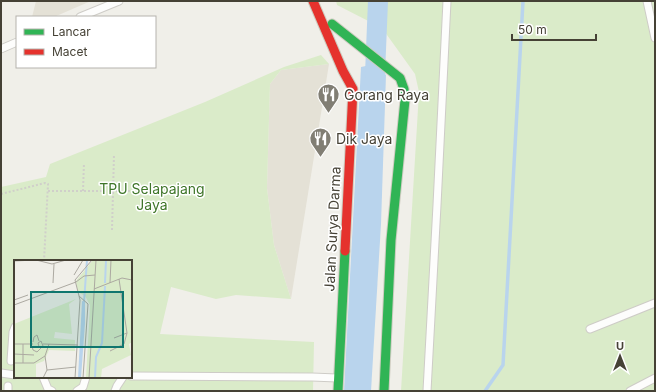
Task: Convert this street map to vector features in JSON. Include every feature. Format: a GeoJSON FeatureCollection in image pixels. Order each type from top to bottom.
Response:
{"type":"FeatureCollection","features":[{"type":"Feature","properties":{"kind":"main road","name":"Jalan Surya Darma"},"geometry":{"type":"LineString","coordinates":[[313,1],[343,71],[353,89],[338,391]]}},
{"type":"Feature","properties":{"kind":"main road"},"geometry":{"type":"LineString","coordinates":[[322,1],[344,51],[345,57],[343,71]]}},
{"type":"Feature","properties":{"kind":"main road"},"geometry":{"type":"LineString","coordinates":[[332,24],[400,78],[404,89],[405,100],[391,240],[384,391]]}},
{"type":"Feature","properties":{"kind":"main road","name":"Jalan Surya Darma"},"geometry":{"type":"LineString","coordinates":[[342,84],[343,71]]}},
{"type":"Feature","properties":{"kind":"lane"},"geometry":{"type":"LineString","coordinates":[[82,16],[119,1]]}},
{"type":"Feature","properties":{"kind":"lane"},"geometry":{"type":"LineString","coordinates":[[427,391],[447,1]]}},
{"type":"Feature","properties":{"kind":"lane"},"geometry":{"type":"LineString","coordinates":[[647,1],[655,38]]}},
{"type":"Feature","properties":{"kind":"lane"},"geometry":{"type":"LineString","coordinates":[[1,49],[16,42]]}},
{"type":"Feature","properties":{"kind":"lane"},"geometry":{"type":"LineString","coordinates":[[590,329],[655,303]]}},
{"type":"Feature","properties":{"kind":"lane"},"geometry":{"type":"LineString","coordinates":[[11,361],[14,330]]}},
{"type":"Feature","properties":{"kind":"lane"},"geometry":{"type":"LineString","coordinates":[[1,373],[14,374]]}},
{"type":"Feature","properties":{"kind":"lane"},"geometry":{"type":"LineString","coordinates":[[132,376],[338,378]]}},
{"type":"Feature","properties":{"kind":"lane"},"geometry":{"type":"LineString","coordinates":[[43,378],[48,388],[52,391]]}},
{"type":"Feature","properties":{"kind":"lane"},"geometry":{"type":"LineString","coordinates":[[78,391],[83,387],[86,378]]}},
{"type":"Feature","properties":{"kind":"lane"},"geometry":{"type":"LineString","coordinates":[[115,391],[122,378]]}},
{"type":"Feature","properties":{"kind":"lane"},"geometry":{"type":"LineString","coordinates":[[630,391],[655,378]]}},
{"type":"Feature","properties":{"kind":"path"},"geometry":{"type":"LineString","coordinates":[[112,230],[114,155]]}},
{"type":"Feature","properties":{"kind":"path"},"geometry":{"type":"LineString","coordinates":[[84,163],[84,191]]}},
{"type":"Feature","properties":{"kind":"path"},"geometry":{"type":"LineString","coordinates":[[1,194],[45,183],[48,184],[44,260]]}},
{"type":"Feature","properties":{"kind":"path"},"geometry":{"type":"LineString","coordinates":[[48,191],[140,191]]}},
{"type":"Feature","properties":{"kind":"shaded area"},"geometry":{"type":"Polygon","coordinates":[[[36,1],[91,1],[56,16],[32,16],[36,1]]]}},
{"type":"Feature","properties":{"kind":"shaded area"},"geometry":{"type":"Polygon","coordinates":[[[329,64],[291,299],[274,245],[267,188],[270,84],[281,70],[329,64]]]}},
{"type":"Feature","properties":{"kind":"green space"},"geometry":{"type":"Polygon","coordinates":[[[336,1],[655,1],[655,391],[401,391],[419,92],[415,74],[382,28],[337,5],[336,1]]]}},
{"type":"Feature","properties":{"kind":"green space","name":"TPU Selapajang Jaya"},"geometry":{"type":"Polygon","coordinates":[[[321,55],[329,64],[281,70],[270,84],[267,188],[274,245],[291,299],[236,295],[216,299],[171,287],[160,334],[314,342],[313,391],[1,391],[1,187],[46,177],[50,164],[205,102],[284,67],[321,55]]]}},
{"type":"Feature","properties":{"kind":"water"},"geometry":{"type":"Polygon","coordinates":[[[375,64],[386,75],[381,224],[371,391],[344,391],[361,67],[375,64]]]}},
{"type":"Feature","properties":{"kind":"waterway"},"geometry":{"type":"LineString","coordinates":[[375,74],[378,1]]}},
{"type":"Feature","properties":{"kind":"waterway"},"geometry":{"type":"LineString","coordinates":[[485,391],[503,365],[523,1]]}},
{"type":"Feature","properties":{"kind":"traffic: fast"},"geometry":{"type":"LineString","coordinates":[[332,24],[400,78],[404,89],[405,100],[391,240],[384,391]]}},
{"type":"Feature","properties":{"kind":"traffic: fast"},"geometry":{"type":"LineString","coordinates":[[338,391],[345,251]]}},
{"type":"Feature","properties":{"kind":"traffic: jam"},"geometry":{"type":"LineString","coordinates":[[313,1],[343,71],[353,89],[345,251]]}},
{"type":"Feature","properties":{"kind":"place","name":"Gorang Raya"},"geometry":{"type":"Point","coordinates":[329,114]}},
{"type":"Feature","properties":{"kind":"place","name":"Dik Jaya"},"geometry":{"type":"Point","coordinates":[320,158]}}]}
